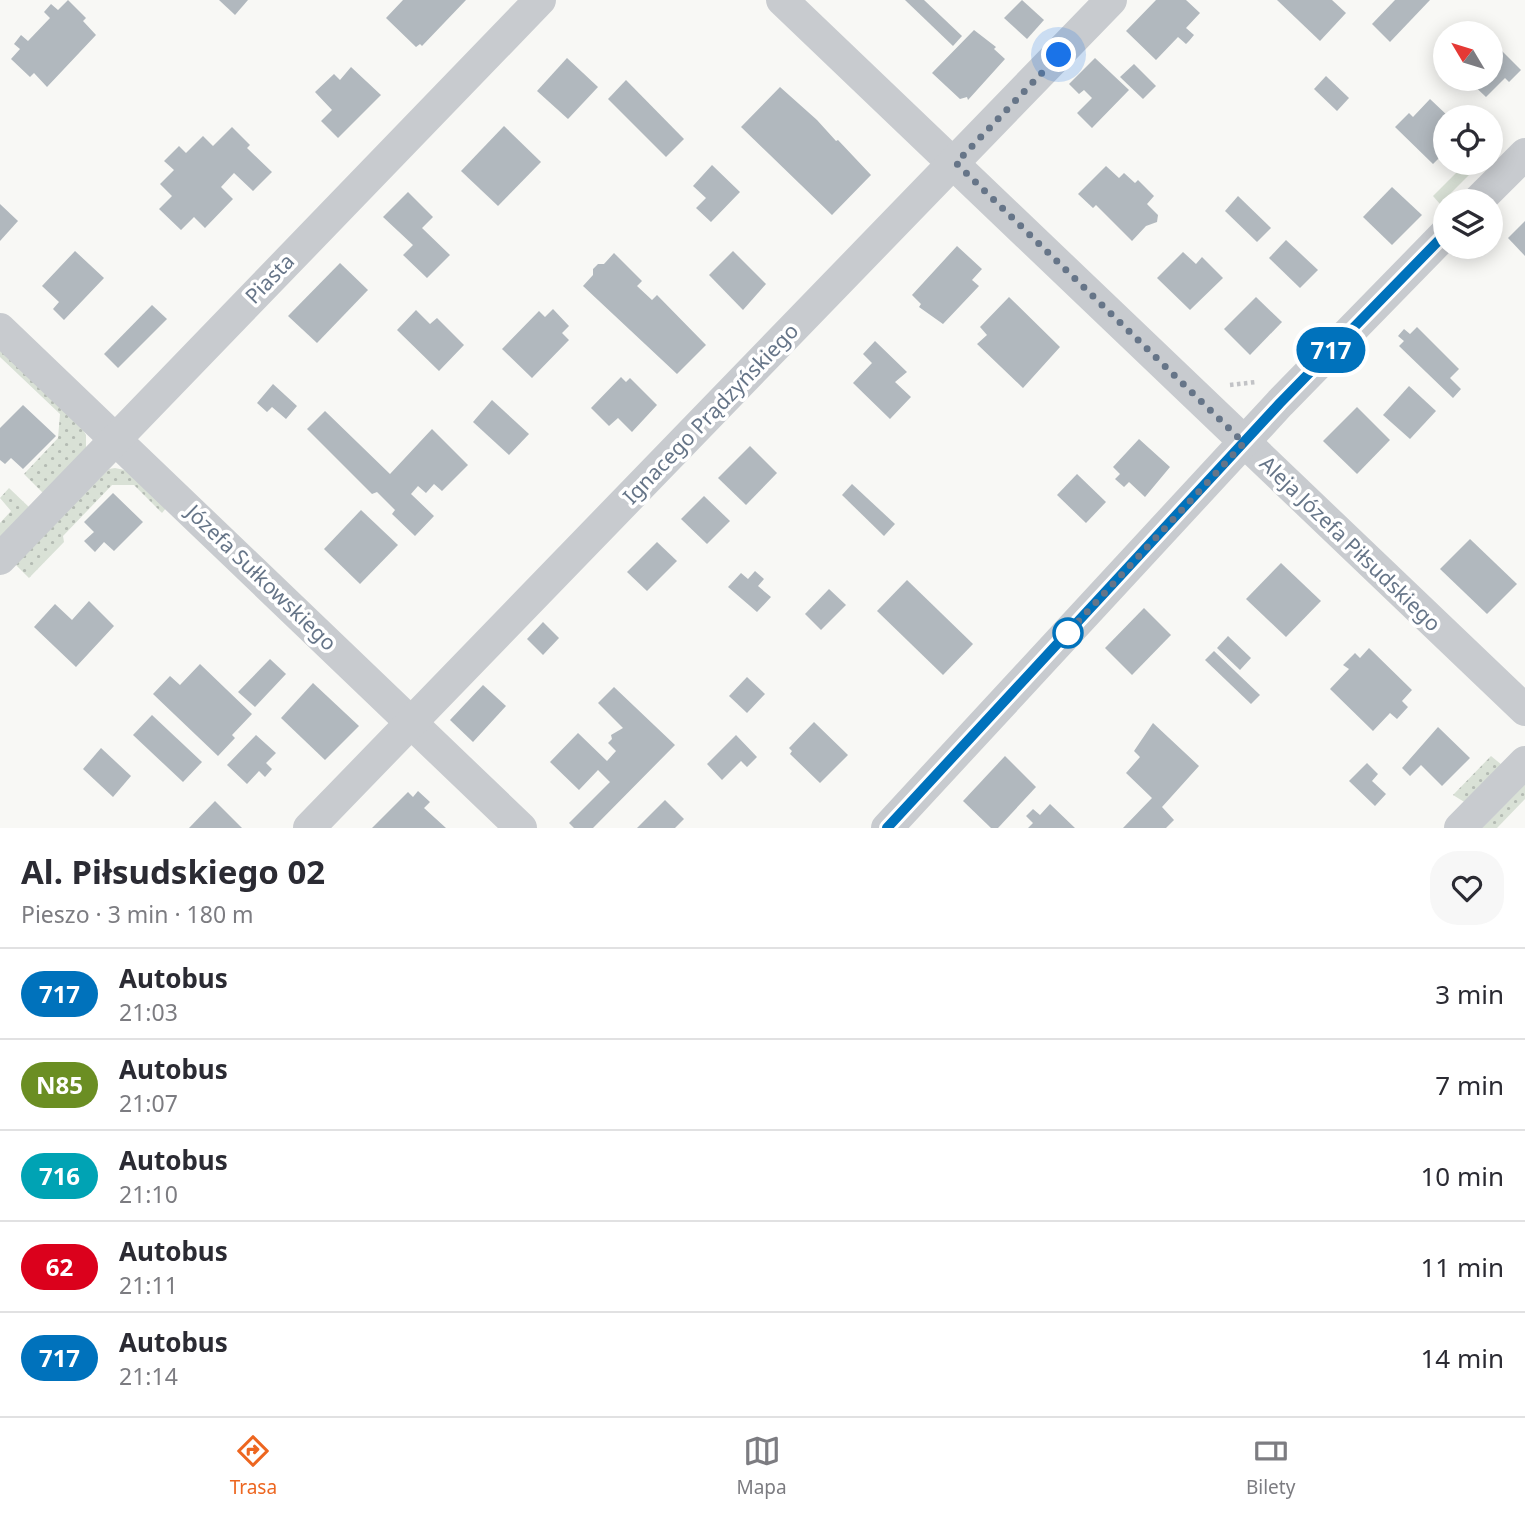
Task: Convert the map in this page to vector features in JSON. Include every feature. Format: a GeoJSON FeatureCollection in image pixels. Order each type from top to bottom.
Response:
{"type":"FeatureCollection","features":[{"type":"Feature","properties":{"kind":"street","name":"Piasta"},"geometry":{"type":"LineString","coordinates":[[0,559],[540,0]]}},
{"type":"Feature","properties":{"kind":"street","name":"Aleja Józefa Piłsudskiego"},"geometry":{"type":"LineString","coordinates":[[782,0],[956,163],[1244,443],[1525,710]]}},
{"type":"Feature","properties":{"kind":"street","name":"Ignacego Prądzyńskiego"},"geometry":{"type":"LineString","coordinates":[[309,828],[1111,0]]}},
{"type":"Feature","properties":{"kind":"street"},"geometry":{"type":"LineString","coordinates":[[1490,189],[1525,154]]}},
{"type":"Feature","properties":{"kind":"street"},"geometry":{"type":"LineString","coordinates":[[887,828],[1244,443],[1433,247]]}},
{"type":"Feature","properties":{"kind":"street","name":"Józefa Sułkowskiego"},"geometry":{"type":"LineString","coordinates":[[0,329],[521,828]]}},
{"type":"Feature","properties":{"kind":"street"},"geometry":{"type":"LineString","coordinates":[[1460,828],[1525,762]]}},
{"type":"Feature","properties":{"kind":"path"},"geometry":{"type":"LineString","coordinates":[[1224,385],[1261,384]]}},
{"type":"Feature","properties":{"kind":"shaded area"},"geometry":{"type":"Polygon","coordinates":[[[1454,175],[1469,175],[1455,189],[1440,189],[1454,175]]]}},
{"type":"Feature","properties":{"kind":"shaded area"},"geometry":{"type":"Polygon","coordinates":[[[0,348],[81,426],[86,435],[86,450],[44,494],[24,474],[58,438],[60,414],[0,357],[0,348]]]}},
{"type":"Feature","properties":{"kind":"shaded area"},"geometry":{"type":"Polygon","coordinates":[[[109,469],[129,471],[167,507],[162,513],[134,485],[112,485],[63,536],[64,542],[29,578],[15,564],[109,469]]]}},
{"type":"Feature","properties":{"kind":"shaded area"},"geometry":{"type":"Polygon","coordinates":[[[9,488],[30,508],[0,540],[0,523],[11,511],[0,498],[9,488]]]}},
{"type":"Feature","properties":{"kind":"shaded area"},"geometry":{"type":"Polygon","coordinates":[[[1491,756],[1502,765],[1466,803],[1453,795],[1491,756]]]}},
{"type":"Feature","properties":{"kind":"shaded area"},"geometry":{"type":"Polygon","coordinates":[[[1525,784],[1525,799],[1497,828],[1482,828],[1525,784]]]}},
{"type":"Feature","properties":{"kind":"building"},"geometry":{"type":"Polygon","coordinates":[[[68,0],[86,18],[83,21],[96,35],[47,87],[34,73],[30,77],[11,59],[20,49],[14,44],[21,35],[28,41],[50,18],[44,12],[51,4],[58,10],[68,0]]]}},
{"type":"Feature","properties":{"kind":"building"},"geometry":{"type":"Polygon","coordinates":[[[219,0],[248,0],[235,15],[219,0]]]}},
{"type":"Feature","properties":{"kind":"building"},"geometry":{"type":"Polygon","coordinates":[[[403,0],[466,0],[422,46],[420,44],[416,47],[386,18],[403,0]]]}},
{"type":"Feature","properties":{"kind":"building"},"geometry":{"type":"Polygon","coordinates":[[[905,0],[924,0],[962,36],[953,46],[905,0]]]}},
{"type":"Feature","properties":{"kind":"building"},"geometry":{"type":"Polygon","coordinates":[[[1022,0],[1044,20],[1027,39],[1004,18],[1022,0]]]}},
{"type":"Feature","properties":{"kind":"building"},"geometry":{"type":"Polygon","coordinates":[[[1156,0],[1186,0],[1200,13],[1186,28],[1194,35],[1189,41],[1186,44],[1178,37],[1156,60],[1126,31],[1156,0]]]}},
{"type":"Feature","properties":{"kind":"building"},"geometry":{"type":"Polygon","coordinates":[[[1277,0],[1332,0],[1346,13],[1320,41],[1277,0]]]}},
{"type":"Feature","properties":{"kind":"building"},"geometry":{"type":"Polygon","coordinates":[[[1395,0],[1430,0],[1390,42],[1372,24],[1395,0]]]}},
{"type":"Feature","properties":{"kind":"building"},"geometry":{"type":"Polygon","coordinates":[[[974,30],[996,47],[994,49],[1005,59],[968,100],[967,97],[960,99],[932,73],[974,30]]]}},
{"type":"Feature","properties":{"kind":"building"},"geometry":{"type":"Polygon","coordinates":[[[1503,52],[1521,70],[1509,82],[1505,78],[1503,80],[1503,52]]]}},
{"type":"Feature","properties":{"kind":"building"},"geometry":{"type":"Polygon","coordinates":[[[567,58],[598,87],[568,119],[537,91],[567,58]]]}},
{"type":"Feature","properties":{"kind":"building"},"geometry":{"type":"Polygon","coordinates":[[[1095,58],[1129,90],[1092,128],[1077,113],[1092,98],[1084,90],[1079,94],[1069,84],[1095,58]]]}},
{"type":"Feature","properties":{"kind":"building"},"geometry":{"type":"Polygon","coordinates":[[[1134,64],[1156,86],[1143,99],[1120,77],[1134,64]]]}},
{"type":"Feature","properties":{"kind":"building"},"geometry":{"type":"Polygon","coordinates":[[[351,67],[381,95],[338,138],[321,121],[332,110],[315,92],[334,74],[340,80],[351,67]]]}},
{"type":"Feature","properties":{"kind":"building"},"geometry":{"type":"Polygon","coordinates":[[[1326,76],[1349,98],[1337,111],[1314,89],[1326,76]]]}},
{"type":"Feature","properties":{"kind":"building"},"geometry":{"type":"Polygon","coordinates":[[[626,80],[684,139],[666,157],[608,99],[626,80]]]}},
{"type":"Feature","properties":{"kind":"building"},"geometry":{"type":"Polygon","coordinates":[[[780,87],[838,140],[871,175],[832,215],[741,127],[780,87]]]}},
{"type":"Feature","properties":{"kind":"building"},"geometry":{"type":"Polygon","coordinates":[[[1480,91],[1492,91],[1486,97],[1480,91]]]}},
{"type":"Feature","properties":{"kind":"building"},"geometry":{"type":"Polygon","coordinates":[[[1430,99],[1436,105],[1433,105],[1433,164],[1395,127],[1409,113],[1413,117],[1430,99]]]}},
{"type":"Feature","properties":{"kind":"building"},"geometry":{"type":"Polygon","coordinates":[[[504,126],[541,162],[498,206],[461,171],[504,126]]]}},
{"type":"Feature","properties":{"kind":"building"},"geometry":{"type":"Polygon","coordinates":[[[232,127],[250,145],[247,148],[272,172],[253,191],[234,173],[221,187],[233,199],[205,228],[194,217],[181,230],[159,209],[172,196],[160,184],[174,170],[164,161],[179,146],[186,153],[203,136],[213,146],[232,127]]]}},
{"type":"Feature","properties":{"kind":"building"},"geometry":{"type":"Polygon","coordinates":[[[712,165],[740,192],[711,222],[696,208],[706,198],[693,186],[712,165]]]}},
{"type":"Feature","properties":{"kind":"building"},"geometry":{"type":"Polygon","coordinates":[[[1106,166],[1119,178],[1124,173],[1135,183],[1138,180],[1154,196],[1147,204],[1158,215],[1157,222],[1146,226],[1132,241],[1096,205],[1093,208],[1078,194],[1106,166]]]}},
{"type":"Feature","properties":{"kind":"building"},"geometry":{"type":"Polygon","coordinates":[[[1392,187],[1422,215],[1392,245],[1363,217],[1392,187]]]}},
{"type":"Feature","properties":{"kind":"building"},"geometry":{"type":"Polygon","coordinates":[[[408,192],[433,217],[422,228],[450,255],[427,278],[403,255],[413,245],[383,217],[408,192]]]}},
{"type":"Feature","properties":{"kind":"building"},"geometry":{"type":"Polygon","coordinates":[[[1238,196],[1271,228],[1257,242],[1225,211],[1238,196]]]}},
{"type":"Feature","properties":{"kind":"building"},"geometry":{"type":"Polygon","coordinates":[[[0,204],[18,221],[0,241],[0,204]]]}},
{"type":"Feature","properties":{"kind":"building"},"geometry":{"type":"Polygon","coordinates":[[[1525,221],[1525,256],[1508,238],[1525,221]]]}},
{"type":"Feature","properties":{"kind":"building"},"geometry":{"type":"Polygon","coordinates":[[[1286,240],[1318,270],[1300,288],[1269,258],[1286,240]]]}},
{"type":"Feature","properties":{"kind":"building"},"geometry":{"type":"Polygon","coordinates":[[[957,246],[982,269],[972,280],[979,286],[943,324],[919,307],[921,304],[912,295],[957,246]]]}},
{"type":"Feature","properties":{"kind":"building"},"geometry":{"type":"Polygon","coordinates":[[[75,251],[104,278],[64,320],[53,309],[59,302],[42,286],[75,251]]]}},
{"type":"Feature","properties":{"kind":"building"},"geometry":{"type":"Polygon","coordinates":[[[733,251],[766,284],[743,310],[709,275],[733,251]]]}},
{"type":"Feature","properties":{"kind":"building"},"geometry":{"type":"Polygon","coordinates":[[[1183,252],[1196,264],[1202,257],[1223,278],[1190,310],[1157,278],[1183,252]]]}},
{"type":"Feature","properties":{"kind":"building"},"geometry":{"type":"Polygon","coordinates":[[[614,253],[642,281],[637,286],[652,300],[657,295],[706,345],[677,374],[583,286],[593,275],[593,269],[598,264],[604,264],[614,253]]]}},
{"type":"Feature","properties":{"kind":"building"},"geometry":{"type":"Polygon","coordinates":[[[340,263],[368,290],[317,343],[288,316],[340,263]]]}},
{"type":"Feature","properties":{"kind":"building"},"geometry":{"type":"Polygon","coordinates":[[[1009,297],[1060,347],[1023,388],[977,344],[987,335],[980,327],[1009,297]]]}},
{"type":"Feature","properties":{"kind":"building"},"geometry":{"type":"Polygon","coordinates":[[[1256,297],[1282,322],[1250,355],[1224,329],[1256,297]]]}},
{"type":"Feature","properties":{"kind":"building"},"geometry":{"type":"Polygon","coordinates":[[[152,305],[167,319],[118,368],[104,354],[152,305]]]}},
{"type":"Feature","properties":{"kind":"building"},"geometry":{"type":"Polygon","coordinates":[[[553,309],[569,326],[562,333],[569,340],[532,378],[502,349],[539,311],[545,317],[553,309]]]}},
{"type":"Feature","properties":{"kind":"building"},"geometry":{"type":"Polygon","coordinates":[[[416,310],[430,324],[437,318],[464,345],[439,371],[397,330],[416,310]]]}},
{"type":"Feature","properties":{"kind":"building"},"geometry":{"type":"Polygon","coordinates":[[[1417,327],[1459,369],[1450,378],[1461,389],[1453,398],[1399,346],[1404,341],[1398,336],[1404,329],[1410,334],[1417,327]]]}},
{"type":"Feature","properties":{"kind":"building"},"geometry":{"type":"Polygon","coordinates":[[[875,341],[907,372],[895,382],[911,397],[890,419],[853,383],[872,363],[863,354],[875,341]]]}},
{"type":"Feature","properties":{"kind":"building"},"geometry":{"type":"Polygon","coordinates":[[[621,377],[626,382],[630,378],[657,405],[632,432],[618,418],[609,426],[591,408],[621,377]]]}},
{"type":"Feature","properties":{"kind":"building"},"geometry":{"type":"Polygon","coordinates":[[[273,384],[297,406],[286,419],[272,407],[267,412],[257,403],[273,384]]]}},
{"type":"Feature","properties":{"kind":"building"},"geometry":{"type":"Polygon","coordinates":[[[1409,386],[1436,411],[1410,439],[1383,415],[1409,386]]]}},
{"type":"Feature","properties":{"kind":"building"},"geometry":{"type":"Polygon","coordinates":[[[492,400],[529,434],[509,455],[473,422],[492,400]]]}},
{"type":"Feature","properties":{"kind":"building"},"geometry":{"type":"Polygon","coordinates":[[[23,405],[56,436],[23,469],[11,458],[5,464],[0,460],[0,428],[23,405]]]}},
{"type":"Feature","properties":{"kind":"building"},"geometry":{"type":"Polygon","coordinates":[[[1357,407],[1390,440],[1357,474],[1323,441],[1357,407]]]}},
{"type":"Feature","properties":{"kind":"building"},"geometry":{"type":"Polygon","coordinates":[[[325,411],[390,474],[432,429],[468,465],[442,491],[434,484],[426,493],[418,486],[411,494],[434,516],[415,536],[392,514],[395,510],[377,492],[372,494],[307,429],[325,411]]]}},
{"type":"Feature","properties":{"kind":"building"},"geometry":{"type":"Polygon","coordinates":[[[1139,439],[1170,467],[1145,497],[1129,482],[1124,487],[1115,479],[1120,474],[1113,467],[1139,439]]]}},
{"type":"Feature","properties":{"kind":"building"},"geometry":{"type":"Polygon","coordinates":[[[750,446],[777,473],[746,505],[718,478],[750,446]]]}},
{"type":"Feature","properties":{"kind":"building"},"geometry":{"type":"Polygon","coordinates":[[[1077,474],[1106,502],[1086,523],[1057,495],[1077,474]]]}},
{"type":"Feature","properties":{"kind":"building"},"geometry":{"type":"Polygon","coordinates":[[[852,484],[895,524],[884,536],[842,495],[852,484]]]}},
{"type":"Feature","properties":{"kind":"building"},"geometry":{"type":"Polygon","coordinates":[[[113,493],[143,522],[114,551],[104,542],[95,552],[84,541],[94,532],[84,522],[113,493]]]}},
{"type":"Feature","properties":{"kind":"building"},"geometry":{"type":"Polygon","coordinates":[[[704,496],[730,521],[707,544],[681,519],[704,496]]]}},
{"type":"Feature","properties":{"kind":"building"},"geometry":{"type":"Polygon","coordinates":[[[361,510],[398,545],[360,584],[324,549],[361,510]]]}},
{"type":"Feature","properties":{"kind":"building"},"geometry":{"type":"Polygon","coordinates":[[[1470,539],[1517,584],[1487,614],[1440,569],[1470,539]]]}},
{"type":"Feature","properties":{"kind":"building"},"geometry":{"type":"Polygon","coordinates":[[[657,542],[677,561],[647,591],[627,572],[657,542]]]}},
{"type":"Feature","properties":{"kind":"building"},"geometry":{"type":"Polygon","coordinates":[[[1281,563],[1321,601],[1286,637],[1246,599],[1281,563]]]}},
{"type":"Feature","properties":{"kind":"building"},"geometry":{"type":"Polygon","coordinates":[[[755,571],[764,579],[758,586],[771,597],[757,612],[728,587],[741,573],[748,579],[755,571]]]}},
{"type":"Feature","properties":{"kind":"building"},"geometry":{"type":"Polygon","coordinates":[[[907,580],[973,644],[943,675],[877,611],[907,580]]]}},
{"type":"Feature","properties":{"kind":"building"},"geometry":{"type":"Polygon","coordinates":[[[829,589],[846,605],[821,630],[805,614],[829,589]]]}},
{"type":"Feature","properties":{"kind":"building"},"geometry":{"type":"Polygon","coordinates":[[[89,601],[114,626],[76,667],[34,627],[55,604],[72,620],[89,601]]]}},
{"type":"Feature","properties":{"kind":"building"},"geometry":{"type":"Polygon","coordinates":[[[1144,608],[1171,635],[1132,675],[1105,648],[1144,608]]]}},
{"type":"Feature","properties":{"kind":"building"},"geometry":{"type":"Polygon","coordinates":[[[543,622],[559,638],[543,655],[527,639],[543,622]]]}},
{"type":"Feature","properties":{"kind":"building"},"geometry":{"type":"Polygon","coordinates":[[[1228,636],[1251,658],[1240,670],[1217,648],[1228,636]]]}},
{"type":"Feature","properties":{"kind":"building"},"geometry":{"type":"Polygon","coordinates":[[[1369,648],[1412,690],[1402,701],[1408,707],[1397,719],[1390,713],[1373,731],[1330,689],[1349,669],[1343,665],[1355,653],[1360,658],[1369,648]]]}},
{"type":"Feature","properties":{"kind":"building"},"geometry":{"type":"Polygon","coordinates":[[[1214,651],[1260,695],[1251,704],[1205,660],[1214,651]]]}},
{"type":"Feature","properties":{"kind":"building"},"geometry":{"type":"Polygon","coordinates":[[[270,659],[286,674],[255,707],[238,692],[270,659]]]}},
{"type":"Feature","properties":{"kind":"building"},"geometry":{"type":"Polygon","coordinates":[[[200,664],[252,714],[232,735],[235,738],[218,756],[153,694],[170,676],[180,685],[200,664]]]}},
{"type":"Feature","properties":{"kind":"building"},"geometry":{"type":"Polygon","coordinates":[[[747,677],[765,694],[747,713],[729,696],[747,677]]]}},
{"type":"Feature","properties":{"kind":"building"},"geometry":{"type":"Polygon","coordinates":[[[313,683],[359,726],[325,760],[281,718],[313,683]]]}},
{"type":"Feature","properties":{"kind":"building"},"geometry":{"type":"Polygon","coordinates":[[[483,685],[506,706],[473,742],[450,720],[483,685]]]}},
{"type":"Feature","properties":{"kind":"building"},"geometry":{"type":"Polygon","coordinates":[[[614,687],[675,745],[593,828],[574,828],[569,823],[610,782],[598,770],[579,790],[550,762],[578,733],[607,761],[616,751],[608,743],[612,739],[611,735],[623,728],[598,703],[614,687]]]}},
{"type":"Feature","properties":{"kind":"building"},"geometry":{"type":"Polygon","coordinates":[[[152,715],[202,762],[183,782],[133,735],[152,715]]]}},
{"type":"Feature","properties":{"kind":"building"},"geometry":{"type":"Polygon","coordinates":[[[814,722],[848,755],[820,783],[790,754],[792,751],[789,748],[814,722]]]}},
{"type":"Feature","properties":{"kind":"building"},"geometry":{"type":"Polygon","coordinates":[[[1153,723],[1199,766],[1162,807],[1174,820],[1166,828],[1123,828],[1152,798],[1126,773],[1140,757],[1134,751],[1153,723]]]}},
{"type":"Feature","properties":{"kind":"building"},"geometry":{"type":"Polygon","coordinates":[[[1438,727],[1470,758],[1442,786],[1421,765],[1410,776],[1402,768],[1438,727]]]}},
{"type":"Feature","properties":{"kind":"building"},"geometry":{"type":"Polygon","coordinates":[[[256,735],[276,753],[266,763],[272,769],[265,777],[259,771],[247,784],[227,765],[256,735]]]}},
{"type":"Feature","properties":{"kind":"building"},"geometry":{"type":"Polygon","coordinates":[[[736,735],[757,757],[747,767],[741,761],[722,780],[707,764],[736,735]]]}},
{"type":"Feature","properties":{"kind":"building"},"geometry":{"type":"Polygon","coordinates":[[[101,748],[131,776],[113,797],[83,769],[101,748]]]}},
{"type":"Feature","properties":{"kind":"building"},"geometry":{"type":"Polygon","coordinates":[[[1005,756],[1036,787],[998,828],[991,828],[963,801],[1005,756]]]}},
{"type":"Feature","properties":{"kind":"building"},"geometry":{"type":"Polygon","coordinates":[[[1367,763],[1378,774],[1372,781],[1386,794],[1375,806],[1349,781],[1367,763]]]}},
{"type":"Feature","properties":{"kind":"building"},"geometry":{"type":"Polygon","coordinates":[[[418,791],[430,802],[424,808],[446,828],[372,828],[408,792],[413,797],[418,791]]]}},
{"type":"Feature","properties":{"kind":"building"},"geometry":{"type":"Polygon","coordinates":[[[665,800],[684,819],[675,828],[637,828],[665,800]]]}},
{"type":"Feature","properties":{"kind":"building"},"geometry":{"type":"Polygon","coordinates":[[[215,801],[242,828],[189,828],[215,801]]]}},
{"type":"Feature","properties":{"kind":"building"},"geometry":{"type":"Polygon","coordinates":[[[1050,804],[1075,828],[1028,828],[1033,823],[1026,816],[1033,809],[1040,815],[1050,804]]]}},
{"type":"Feature","properties":{"kind":"bus line","name":"717"},"geometry":{"type":"LineString","coordinates":[[887,828],[1280,403],[1433,246]]}},
{"type":"Feature","properties":{"kind":"route"},"geometry":{"type":"LineString","coordinates":[[1059,55],[956,163],[1244,443],[1061,640],[1068,633]]}}]}
